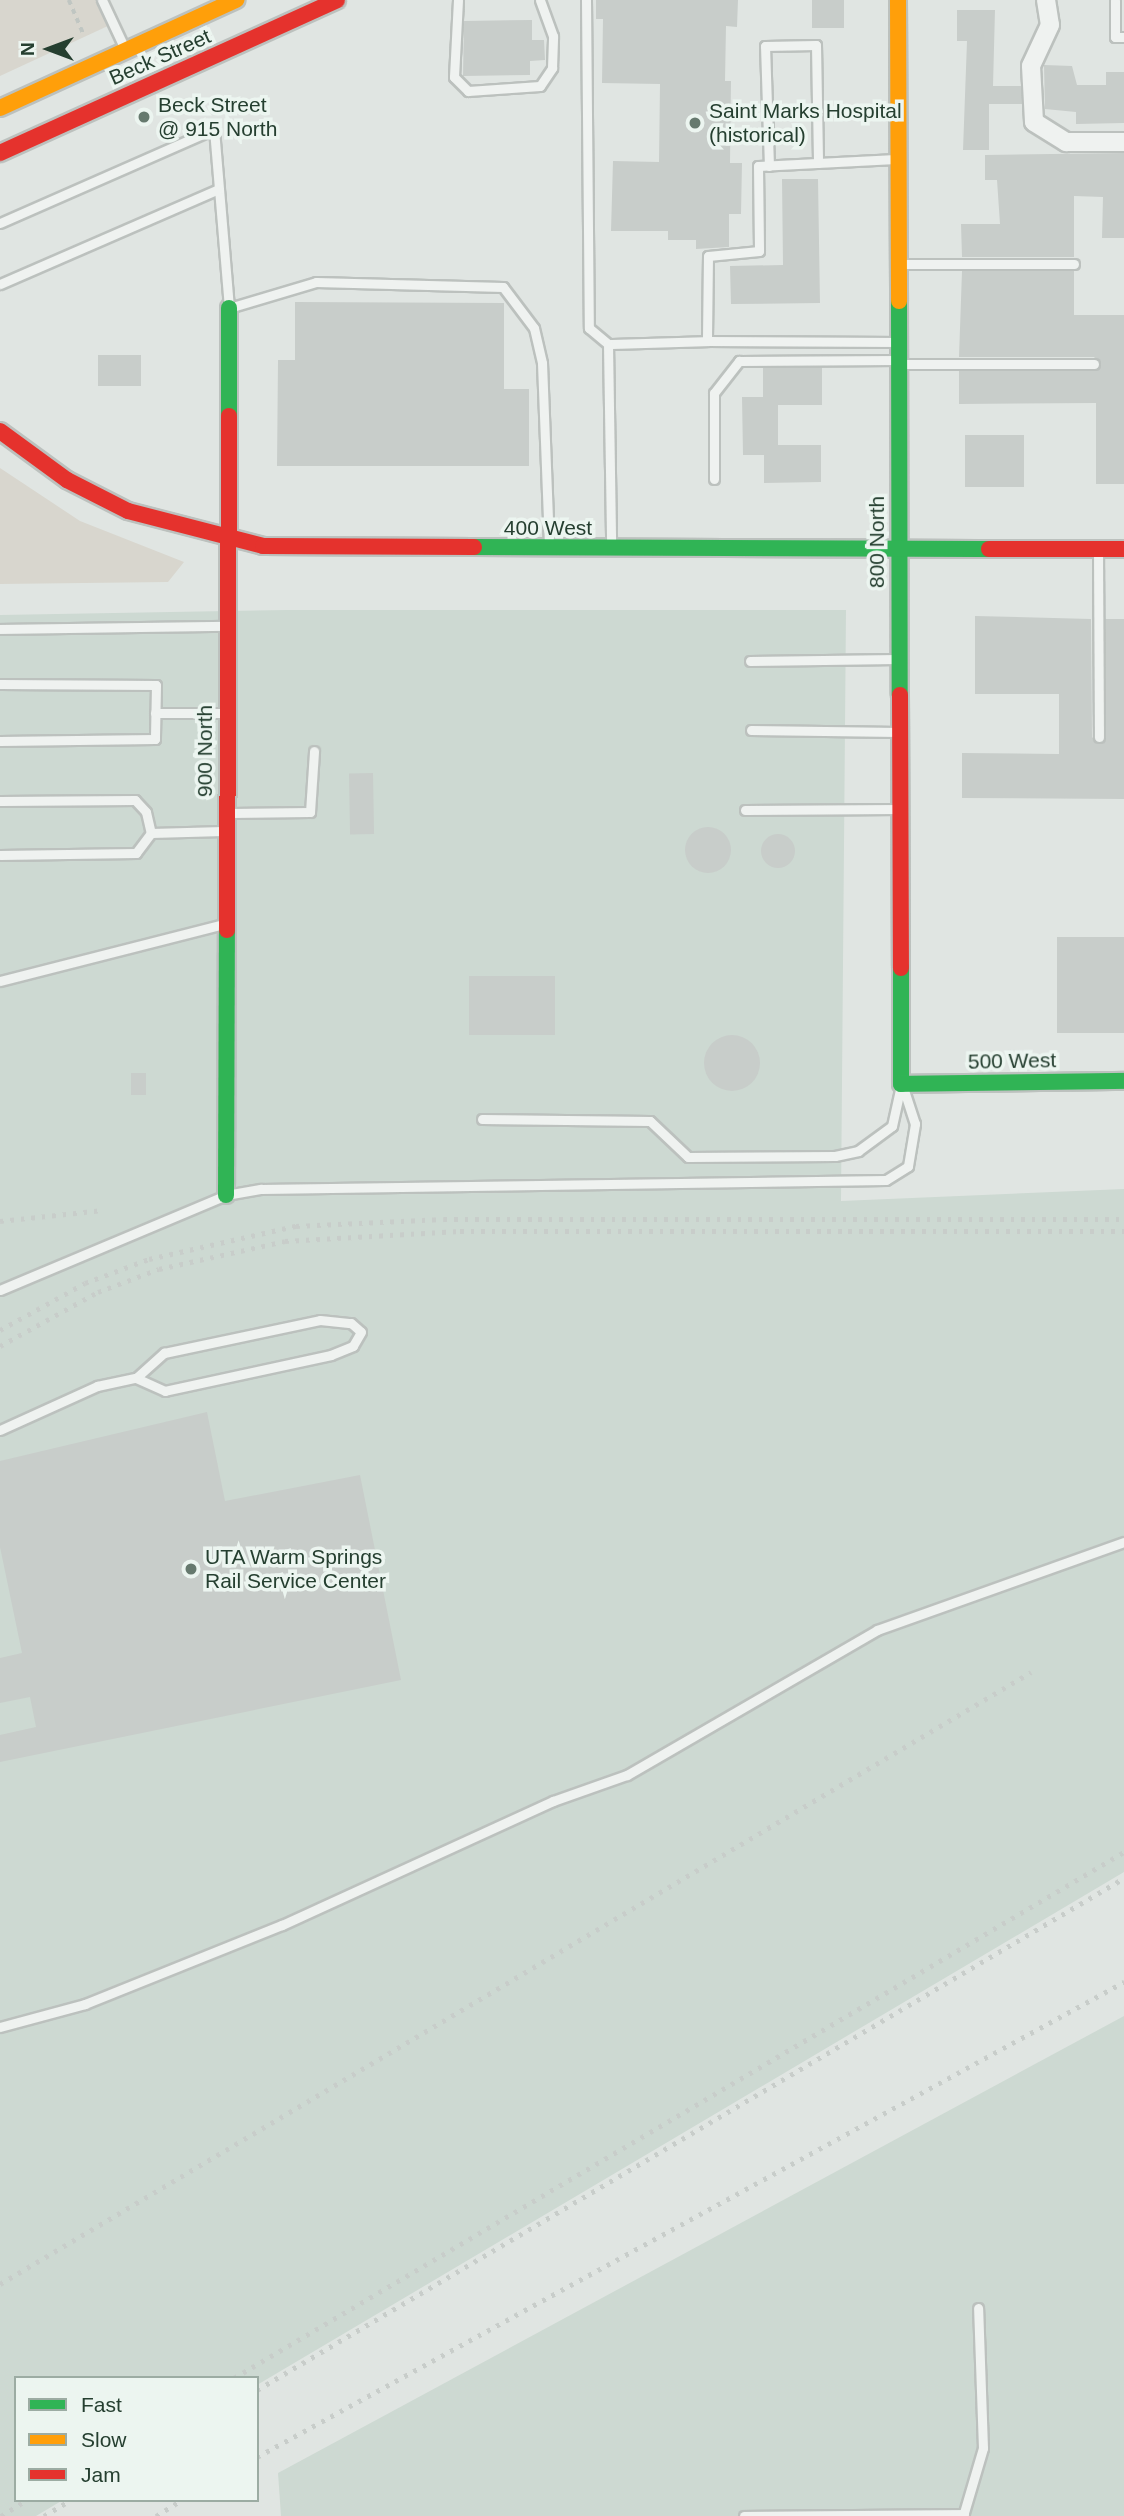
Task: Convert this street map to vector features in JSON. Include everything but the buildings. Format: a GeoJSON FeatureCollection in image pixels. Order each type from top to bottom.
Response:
{"type":"FeatureCollection","features":[{"type":"Feature","properties":{"kind":"street","name":"Beck Street"},"geometry":{"type":"LineString","coordinates":[[0,108],[236,0]]}},
{"type":"Feature","properties":{"kind":"street","name":"Beck Street"},"geometry":{"type":"LineString","coordinates":[[0,153],[337,0]]}},
{"type":"Feature","properties":{"kind":"street","name":"800 North"},"geometry":{"type":"LineString","coordinates":[[898,0],[901,1084]]}},
{"type":"Feature","properties":{"kind":"street"},"geometry":{"type":"LineString","coordinates":[[1045,0],[1050,25],[1031,66],[1034,122],[1066,142],[1124,142]]}},
{"type":"Feature","properties":{"kind":"street","name":"900 North"},"geometry":{"type":"LineString","coordinates":[[226,1195],[225,831],[229,308]]}},
{"type":"Feature","properties":{"kind":"street","name":"400 West"},"geometry":{"type":"LineString","coordinates":[[0,431],[98,497],[158,523],[228,539],[306,548],[1124,549]]}},
{"type":"Feature","properties":{"kind":"street","name":"500 West"},"geometry":{"type":"LineString","coordinates":[[901,1084],[1124,1081]]}},
{"type":"Feature","properties":{"kind":"lane"},"geometry":{"type":"LineString","coordinates":[[103,0],[126,51]]}},
{"type":"Feature","properties":{"kind":"lane"},"geometry":{"type":"LineString","coordinates":[[458,0],[454,77],[468,91],[540,86],[552,68],[553,36],[540,0]]}},
{"type":"Feature","properties":{"kind":"lane"},"geometry":{"type":"LineString","coordinates":[[586,0],[589,328],[608,344],[707,341],[898,342]]}},
{"type":"Feature","properties":{"kind":"lane"},"geometry":{"type":"LineString","coordinates":[[1115,0],[1115,37],[1124,37]]}},
{"type":"Feature","properties":{"kind":"lane"},"geometry":{"type":"LineString","coordinates":[[769,166],[765,46],[816,45],[818,163]]}},
{"type":"Feature","properties":{"kind":"lane"},"geometry":{"type":"LineString","coordinates":[[0,223],[214,129],[229,308],[316,282],[503,287],[534,328],[542,363],[550,549]]}},
{"type":"Feature","properties":{"kind":"lane"},"geometry":{"type":"LineString","coordinates":[[707,341],[708,256],[759,251],[758,166],[898,159]]}},
{"type":"Feature","properties":{"kind":"lane"},"geometry":{"type":"LineString","coordinates":[[0,284],[218,189]]}},
{"type":"Feature","properties":{"kind":"lane"},"geometry":{"type":"LineString","coordinates":[[898,264],[1074,264]]}},
{"type":"Feature","properties":{"kind":"lane"},"geometry":{"type":"LineString","coordinates":[[608,344],[611,549]]}},
{"type":"Feature","properties":{"kind":"lane"},"geometry":{"type":"LineString","coordinates":[[714,479],[714,393],[739,361],[1094,364]]}},
{"type":"Feature","properties":{"kind":"lane"},"geometry":{"type":"LineString","coordinates":[[1098,549],[1099,737]]}},
{"type":"Feature","properties":{"kind":"lane"},"geometry":{"type":"LineString","coordinates":[[0,629],[226,626]]}},
{"type":"Feature","properties":{"kind":"lane"},"geometry":{"type":"LineString","coordinates":[[750,661],[899,659]]}},
{"type":"Feature","properties":{"kind":"lane"},"geometry":{"type":"LineString","coordinates":[[0,684],[156,685],[155,739],[0,741]]}},
{"type":"Feature","properties":{"kind":"lane"},"geometry":{"type":"LineString","coordinates":[[155,713],[226,713]]}},
{"type":"Feature","properties":{"kind":"lane"},"geometry":{"type":"LineString","coordinates":[[751,730],[900,732]]}},
{"type":"Feature","properties":{"kind":"lane"},"geometry":{"type":"LineString","coordinates":[[226,813],[310,812],[314,751]]}},
{"type":"Feature","properties":{"kind":"lane"},"geometry":{"type":"LineString","coordinates":[[0,801],[135,800],[146,812],[151,834]]}},
{"type":"Feature","properties":{"kind":"lane"},"geometry":{"type":"LineString","coordinates":[[745,810],[900,809]]}},
{"type":"Feature","properties":{"kind":"lane"},"geometry":{"type":"LineString","coordinates":[[0,855],[136,853],[151,834],[225,831]]}},
{"type":"Feature","properties":{"kind":"lane"},"geometry":{"type":"LineString","coordinates":[[0,981],[225,924]]}},
{"type":"Feature","properties":{"kind":"lane"},"geometry":{"type":"LineString","coordinates":[[482,1119],[650,1121],[688,1157],[835,1157],[858,1151],[892,1126],[901,1084]]}},
{"type":"Feature","properties":{"kind":"lane"},"geometry":{"type":"LineString","coordinates":[[0,1290],[226,1195],[261,1189],[886,1181],[908,1166],[915,1124],[901,1084]]}},
{"type":"Feature","properties":{"kind":"lane"},"geometry":{"type":"LineString","coordinates":[[0,1430],[72,1396],[136,1378],[164,1353],[294,1326],[351,1323],[361,1332],[353,1346],[331,1355],[165,1391],[136,1378]]}},
{"type":"Feature","properties":{"kind":"lane"},"geometry":{"type":"LineString","coordinates":[[0,2027],[85,2004],[282,1925],[553,1801],[627,1775],[877,1629],[1124,1542]]}},
{"type":"Feature","properties":{"kind":"lane"},"geometry":{"type":"LineString","coordinates":[[744,2516],[964,2515],[983,2448],[978,2308]]}},
{"type":"Feature","properties":{"kind":"path"},"geometry":{"type":"LineString","coordinates":[[69,0],[83,33]]}},
{"type":"Feature","properties":{"kind":"shaded area"},"geometry":{"type":"Polygon","coordinates":[[[0,0],[98,0],[110,25],[0,76],[0,0]]]}},
{"type":"Feature","properties":{"kind":"shaded area"},"geometry":{"type":"Polygon","coordinates":[[[0,468],[80,521],[184,562],[168,582],[0,584],[0,468]]]}},
{"type":"Feature","properties":{"kind":"shaded area"},"geometry":{"type":"Polygon","coordinates":[[[287,610],[846,610],[841,1201],[1124,1189],[1124,1872],[259,2384],[259,2376],[14,2376],[14,2502],[60,2502],[36,2516],[0,2516],[0,615],[287,610]]]}},
{"type":"Feature","properties":{"kind":"shaded area"},"geometry":{"type":"Polygon","coordinates":[[[1124,2016],[1124,2516],[281,2516],[278,2473],[1124,2016]]]}},
{"type":"Feature","properties":{"kind":"railway"},"geometry":{"type":"LineString","coordinates":[[0,1221],[103,1210]]}},
{"type":"Feature","properties":{"kind":"railway"},"geometry":{"type":"LineString","coordinates":[[0,1330],[85,1283],[149,1259],[296,1226],[444,1219],[1124,1219]]}},
{"type":"Feature","properties":{"kind":"railway"},"geometry":{"type":"LineString","coordinates":[[0,1346],[98,1292],[159,1269],[285,1241],[460,1231],[1124,1231]]}},
{"type":"Feature","properties":{"kind":"railway"},"geometry":{"type":"LineString","coordinates":[[0,2284],[1031,1672]]}},
{"type":"Feature","properties":{"kind":"railway"},"geometry":{"type":"LineString","coordinates":[[237,2376],[1124,1852]]}},
{"type":"Feature","properties":{"kind":"railway"},"geometry":{"type":"LineString","coordinates":[[259,2389],[1124,1878]]}},
{"type":"Feature","properties":{"kind":"railway"},"geometry":{"type":"LineString","coordinates":[[259,2456],[1124,1982]]}},
{"type":"Feature","properties":{"kind":"railway"},"geometry":{"type":"LineString","coordinates":[[1,2516],[24,2502]]}},
{"type":"Feature","properties":{"kind":"railway"},"geometry":{"type":"LineString","coordinates":[[44,2516],[68,2502]]}},
{"type":"Feature","properties":{"kind":"railway"},"geometry":{"type":"LineString","coordinates":[[156,2516],[179,2502]]}},
{"type":"Feature","properties":{"kind":"traffic: fast"},"geometry":{"type":"LineString","coordinates":[[899,301],[900,695]]}},
{"type":"Feature","properties":{"kind":"traffic: fast"},"geometry":{"type":"LineString","coordinates":[[229,308],[229,416]]}},
{"type":"Feature","properties":{"kind":"traffic: fast"},"geometry":{"type":"LineString","coordinates":[[474,547],[989,549]]}},
{"type":"Feature","properties":{"kind":"traffic: fast"},"geometry":{"type":"LineString","coordinates":[[226,1195],[227,930]]}},
{"type":"Feature","properties":{"kind":"traffic: fast"},"geometry":{"type":"LineString","coordinates":[[901,968],[901,1084],[1124,1081]]}},
{"type":"Feature","properties":{"kind":"traffic: slow"},"geometry":{"type":"LineString","coordinates":[[0,108],[236,0]]}},
{"type":"Feature","properties":{"kind":"traffic: slow"},"geometry":{"type":"LineString","coordinates":[[898,0],[899,301]]}},
{"type":"Feature","properties":{"kind":"traffic: jam"},"geometry":{"type":"LineString","coordinates":[[0,153],[337,0]]}},
{"type":"Feature","properties":{"kind":"traffic: jam"},"geometry":{"type":"LineString","coordinates":[[227,930],[229,416]]}},
{"type":"Feature","properties":{"kind":"traffic: jam"},"geometry":{"type":"LineString","coordinates":[[0,431],[67,480],[128,511],[263,546],[474,547]]}},
{"type":"Feature","properties":{"kind":"traffic: jam"},"geometry":{"type":"LineString","coordinates":[[989,549],[1124,549]]}},
{"type":"Feature","properties":{"kind":"traffic: jam"},"geometry":{"type":"LineString","coordinates":[[900,695],[901,968]]}},
{"type":"Feature","properties":{"kind":"place","name":"Beck Street @ 915 North"},"geometry":{"type":"Point","coordinates":[144,117]}},
{"type":"Feature","properties":{"kind":"place","name":"Saint Marks Hospital (historical)"},"geometry":{"type":"Point","coordinates":[695,123]}},
{"type":"Feature","properties":{"kind":"place","name":"UTA Warm Springs Rail Service Center"},"geometry":{"type":"Point","coordinates":[191,1569]}}]}
